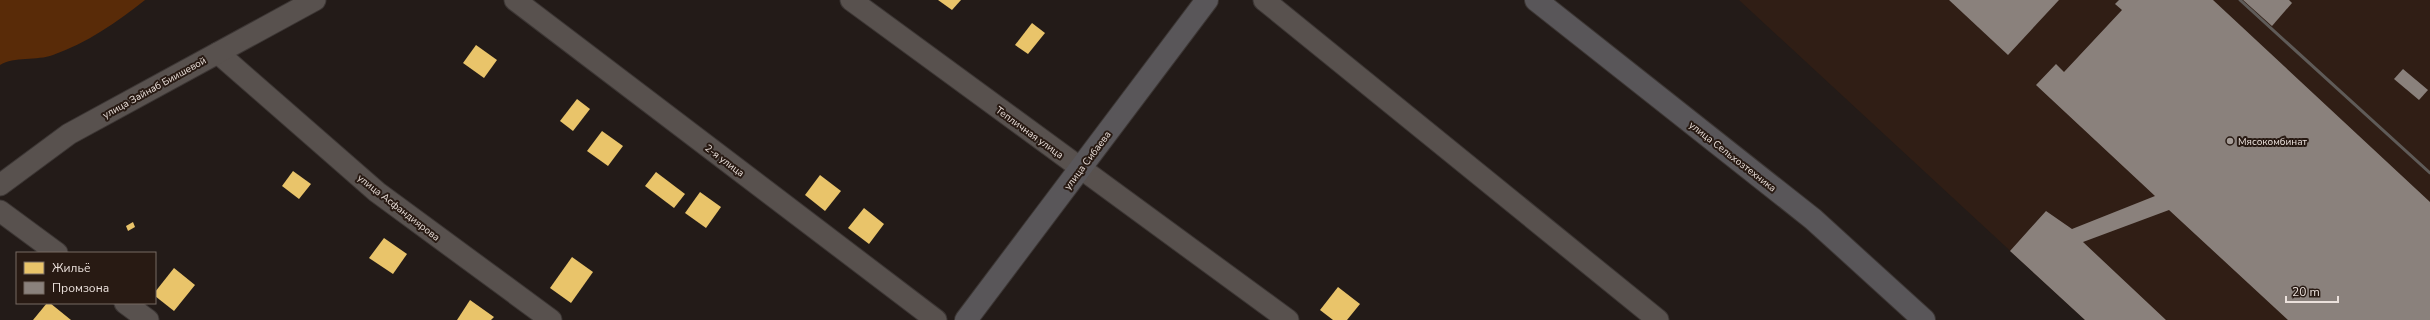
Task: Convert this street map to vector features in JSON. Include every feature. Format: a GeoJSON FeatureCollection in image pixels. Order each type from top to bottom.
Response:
{"type":"FeatureCollection","features":[{"type":"Feature","properties":{"kind":"main road","name":"улица Сибаева"},"geometry":{"type":"LineString","coordinates":[[966,320],[1081,170],[1207,0]]}},
{"type":"Feature","properties":{"kind":"main road","name":"улица Сельхозтехника"},"geometry":{"type":"LineString","coordinates":[[1536,0],[1813,219],[1924,320]]}},
{"type":"Feature","properties":{"kind":"street","name":"улица Зайнаб Биишевой"},"geometry":{"type":"LineString","coordinates":[[0,185],[69,134],[315,0]]}},
{"type":"Feature","properties":{"kind":"street","name":"2-я улица"},"geometry":{"type":"LineString","coordinates":[[515,0],[936,320]]}},
{"type":"Feature","properties":{"kind":"street","name":"Тепличная улица"},"geometry":{"type":"LineString","coordinates":[[850,0],[1288,320]]}},
{"type":"Feature","properties":{"kind":"street"},"geometry":{"type":"LineString","coordinates":[[1264,0],[1658,320]]}},
{"type":"Feature","properties":{"kind":"street","name":"улица Асфандиярова"},"geometry":{"type":"LineString","coordinates":[[218,53],[377,192],[551,320]]}},
{"type":"Feature","properties":{"kind":"street"},"geometry":{"type":"LineString","coordinates":[[0,211],[57,252]]}},
{"type":"Feature","properties":{"kind":"street"},"geometry":{"type":"LineString","coordinates":[[126,304],[148,320]]}},
{"type":"Feature","properties":{"kind":"shaded area"},"geometry":{"type":"Polygon","coordinates":[[[0,0],[145,0],[124,16],[90,38],[66,50],[47,57],[12,60],[0,65],[0,0]]]}},
{"type":"Feature","properties":{"kind":"shaded area"},"geometry":{"type":"Polygon","coordinates":[[[1739,0],[2430,0],[2430,320],[2085,320],[1739,0]]]}},
{"type":"Feature","properties":{"kind":"building: Жильё"},"geometry":{"type":"Polygon","coordinates":[[[938,0],[961,0],[952,10],[938,0]]]}},
{"type":"Feature","properties":{"kind":"building: Жильё"},"geometry":{"type":"Polygon","coordinates":[[[1032,23],[1045,33],[1028,54],[1015,45],[1032,23]]]}},
{"type":"Feature","properties":{"kind":"building: Жильё"},"geometry":{"type":"Polygon","coordinates":[[[476,45],[497,60],[484,78],[463,63],[476,45]]]}},
{"type":"Feature","properties":{"kind":"building: Жильё"},"geometry":{"type":"Polygon","coordinates":[[[577,99],[590,109],[573,131],[560,121],[577,99]]]}},
{"type":"Feature","properties":{"kind":"building: Жильё"},"geometry":{"type":"Polygon","coordinates":[[[602,131],[623,146],[608,166],[587,151],[602,131]]]}},
{"type":"Feature","properties":{"kind":"building: Жильё"},"geometry":{"type":"Polygon","coordinates":[[[293,171],[311,184],[299,199],[282,186],[293,171]]]}},
{"type":"Feature","properties":{"kind":"building: Жильё"},"geometry":{"type":"Polygon","coordinates":[[[656,172],[685,194],[674,208],[645,186],[656,172]]]}},
{"type":"Feature","properties":{"kind":"building: Жильё"},"geometry":{"type":"Polygon","coordinates":[[[820,175],[841,191],[825,211],[805,195],[820,175]]]}},
{"type":"Feature","properties":{"kind":"building: Жильё"},"geometry":{"type":"Polygon","coordinates":[[[700,192],[721,207],[706,228],[685,213],[700,192]]]}},
{"type":"Feature","properties":{"kind":"building: Жильё"},"geometry":{"type":"Polygon","coordinates":[[[864,208],[884,224],[869,244],[848,228],[864,208]]]}},
{"type":"Feature","properties":{"kind":"building: Жильё"},"geometry":{"type":"Polygon","coordinates":[[[133,222],[135,227],[128,231],[126,226],[133,222]]]}},
{"type":"Feature","properties":{"kind":"building: Жильё"},"geometry":{"type":"Polygon","coordinates":[[[384,238],[407,254],[393,274],[369,258],[384,238]]]}},
{"type":"Feature","properties":{"kind":"building: Жильё"},"geometry":{"type":"Polygon","coordinates":[[[572,257],[593,272],[571,303],[550,288],[572,257]]]}},
{"type":"Feature","properties":{"kind":"building: Жильё"},"geometry":{"type":"Polygon","coordinates":[[[174,268],[195,285],[174,311],[156,297],[156,291],[174,268]]]}},
{"type":"Feature","properties":{"kind":"building: Жильё"},"geometry":{"type":"Polygon","coordinates":[[[1338,287],[1360,304],[1347,320],[1333,320],[1320,310],[1338,287]]]}},
{"type":"Feature","properties":{"kind":"building: Жильё"},"geometry":{"type":"Polygon","coordinates":[[[470,300],[494,317],[491,320],[457,320],[470,300]]]}},
{"type":"Feature","properties":{"kind":"building: Жильё"},"geometry":{"type":"Polygon","coordinates":[[[46,304],[51,304],[71,320],[33,320],[46,304]]]}},
{"type":"Feature","properties":{"kind":"building: Промзона"},"geometry":{"type":"Polygon","coordinates":[[[1949,0],[2059,0],[2008,55],[1949,0]]]}},
{"type":"Feature","properties":{"kind":"building: Промзона","name":"Мясокомбинат"},"geometry":{"type":"Polygon","coordinates":[[[2119,0],[2213,0],[2430,202],[2430,320],[2288,320],[2169,210],[2083,242],[2166,320],[2085,320],[2010,251],[2046,211],[2072,229],[2155,196],[2036,85],[2056,64],[2064,72],[2122,10],[2115,4],[2119,0]]]}},
{"type":"Feature","properties":{"kind":"building: Промзона"},"geometry":{"type":"Polygon","coordinates":[[[2243,0],[2289,0],[2292,3],[2272,26],[2243,0]]]}},
{"type":"Feature","properties":{"kind":"building: Промзона"},"geometry":{"type":"Polygon","coordinates":[[[2403,69],[2428,90],[2419,100],[2394,79],[2403,69]]]}},
{"type":"Feature","properties":{"kind":"railway"},"geometry":{"type":"LineString","coordinates":[[2240,0],[2430,173]]}},
{"type":"Feature","properties":{"kind":"place","name":"Мясокомбинат"},"geometry":{"type":"Point","coordinates":[2230,141]}}]}
